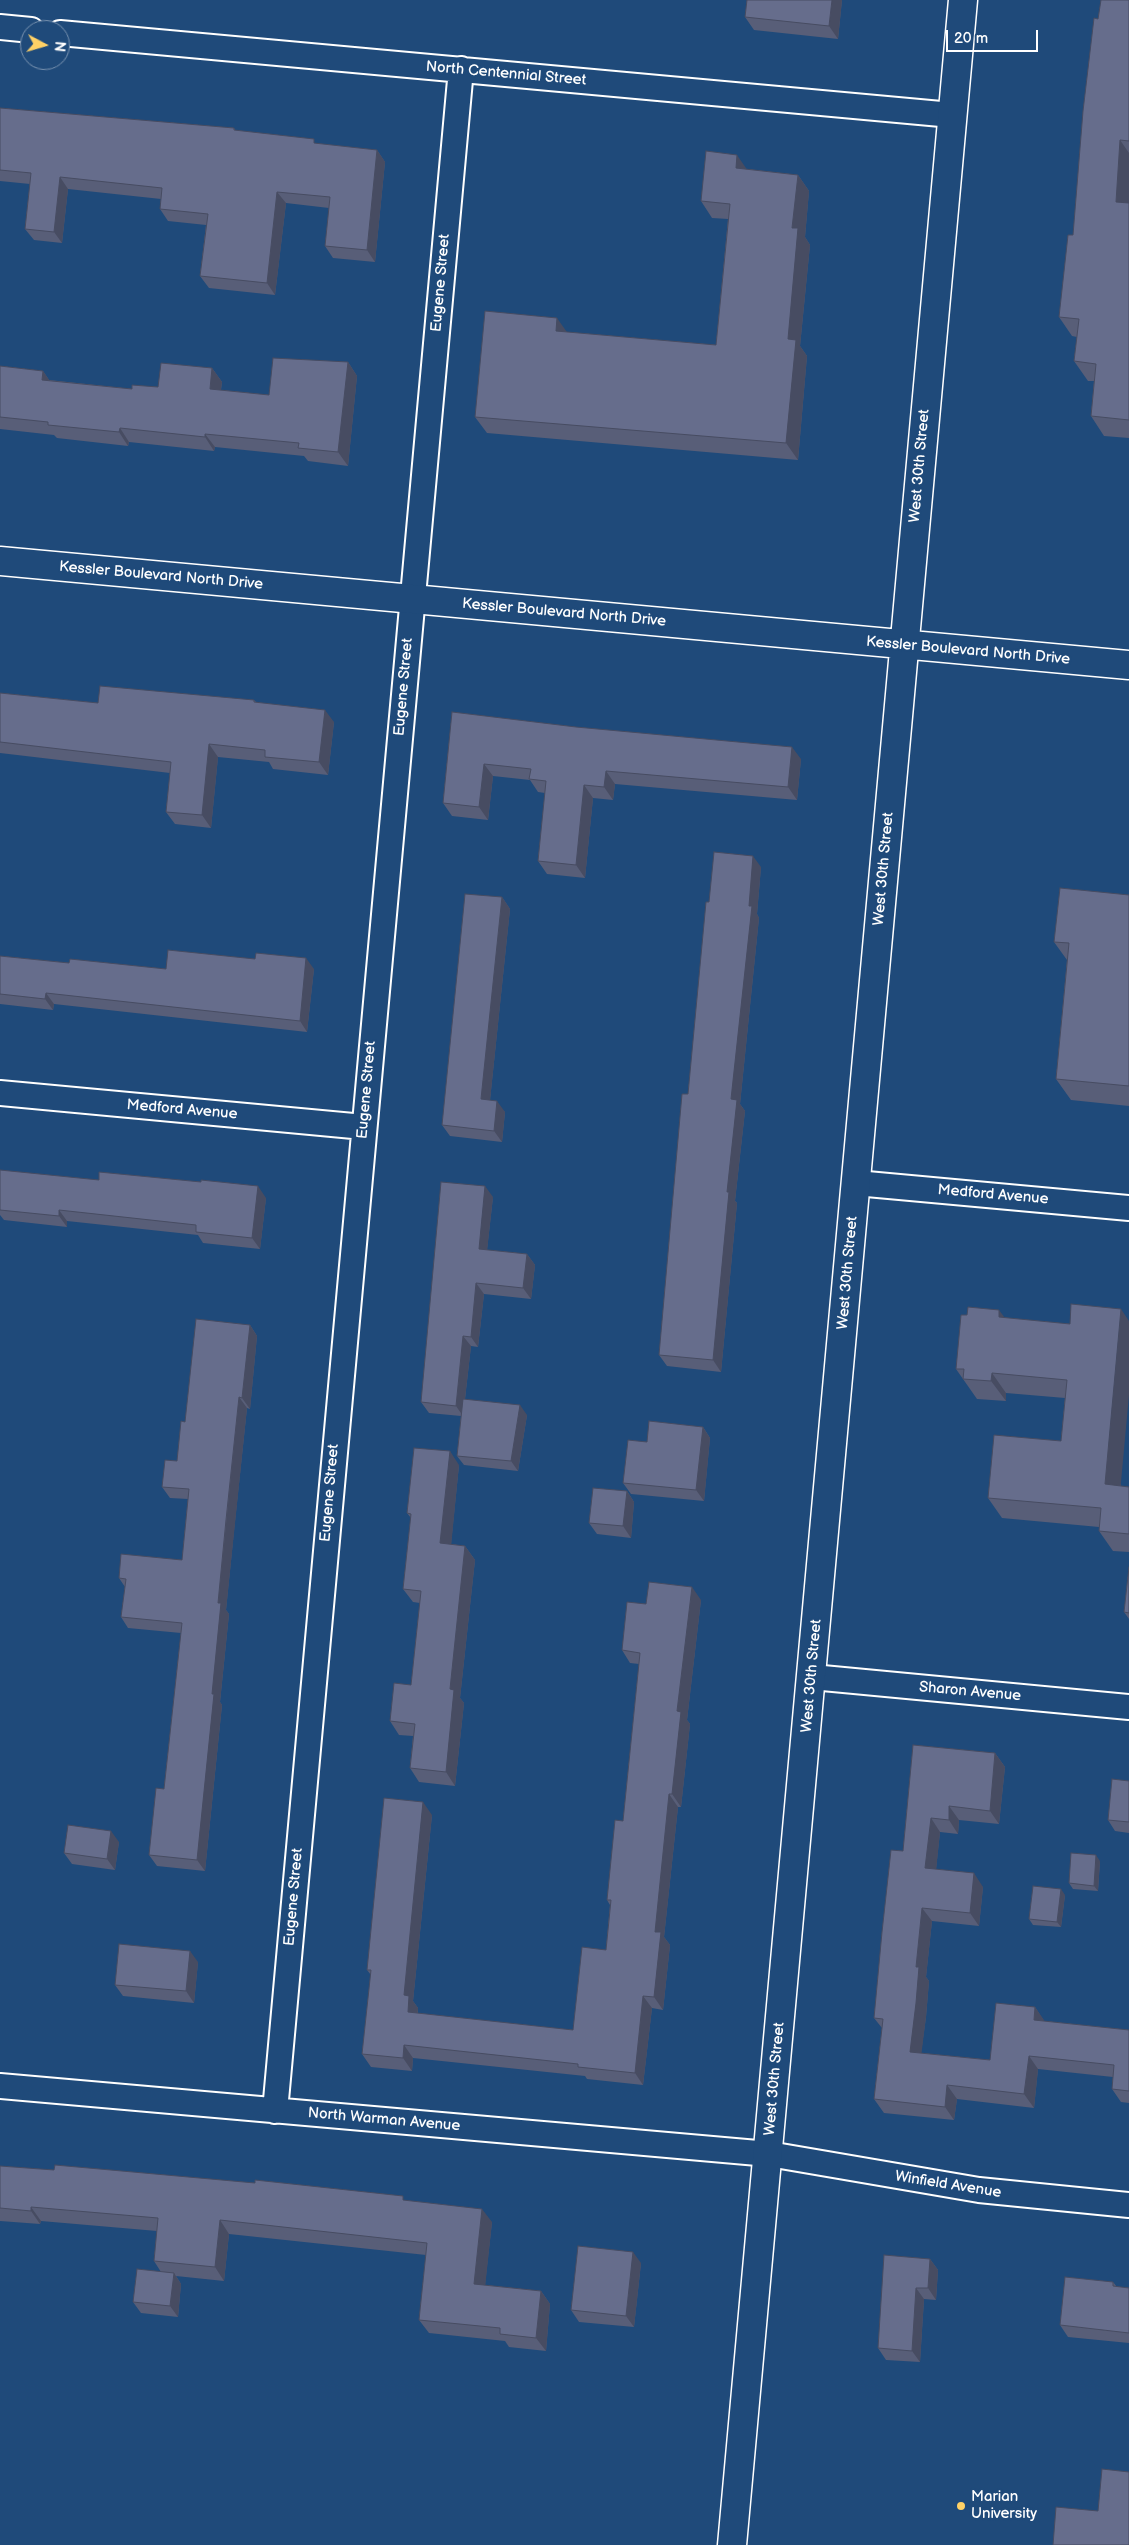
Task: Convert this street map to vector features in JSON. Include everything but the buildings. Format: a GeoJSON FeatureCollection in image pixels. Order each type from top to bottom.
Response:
{"type":"FeatureCollection","features":[{"type":"Feature","properties":{"kind":"main road","name":"West 30th Street"},"geometry":{"type":"LineString","coordinates":[[732,2545],[769,2154],[963,0]]}},
{"type":"Feature","properties":{"kind":"main road","name":"Kessler Boulevard North Drive"},"geometry":{"type":"LineString","coordinates":[[0,561],[1129,665]]}},
{"type":"Feature","properties":{"kind":"street"},"geometry":{"type":"LineString","coordinates":[[0,27],[20,29]]}},
{"type":"Feature","properties":{"kind":"street","name":"North Centennial Street"},"geometry":{"type":"LineString","coordinates":[[70,34],[952,115]]}},
{"type":"Feature","properties":{"kind":"street","name":"Eugene Street"},"geometry":{"type":"LineString","coordinates":[[275,2111],[461,70]]}},
{"type":"Feature","properties":{"kind":"street","name":"Medford Avenue"},"geometry":{"type":"LineString","coordinates":[[0,1093],[364,1127]]}},
{"type":"Feature","properties":{"kind":"street","name":"Medford Avenue"},"geometry":{"type":"LineString","coordinates":[[856,1183],[1129,1208]]}},
{"type":"Feature","properties":{"kind":"street","name":"Sharon Avenue"},"geometry":{"type":"LineString","coordinates":[[812,1678],[1129,1707]]}},
{"type":"Feature","properties":{"kind":"street","name":"North Warman Avenue"},"geometry":{"type":"LineString","coordinates":[[0,2086],[769,2154]]}},
{"type":"Feature","properties":{"kind":"street","name":"Winfield Avenue"},"geometry":{"type":"LineString","coordinates":[[769,2154],[979,2190],[1129,2205]]}},
{"type":"Feature","properties":{"kind":"place","name":"Marian University"},"geometry":{"type":"Point","coordinates":[961,2506]}}]}
